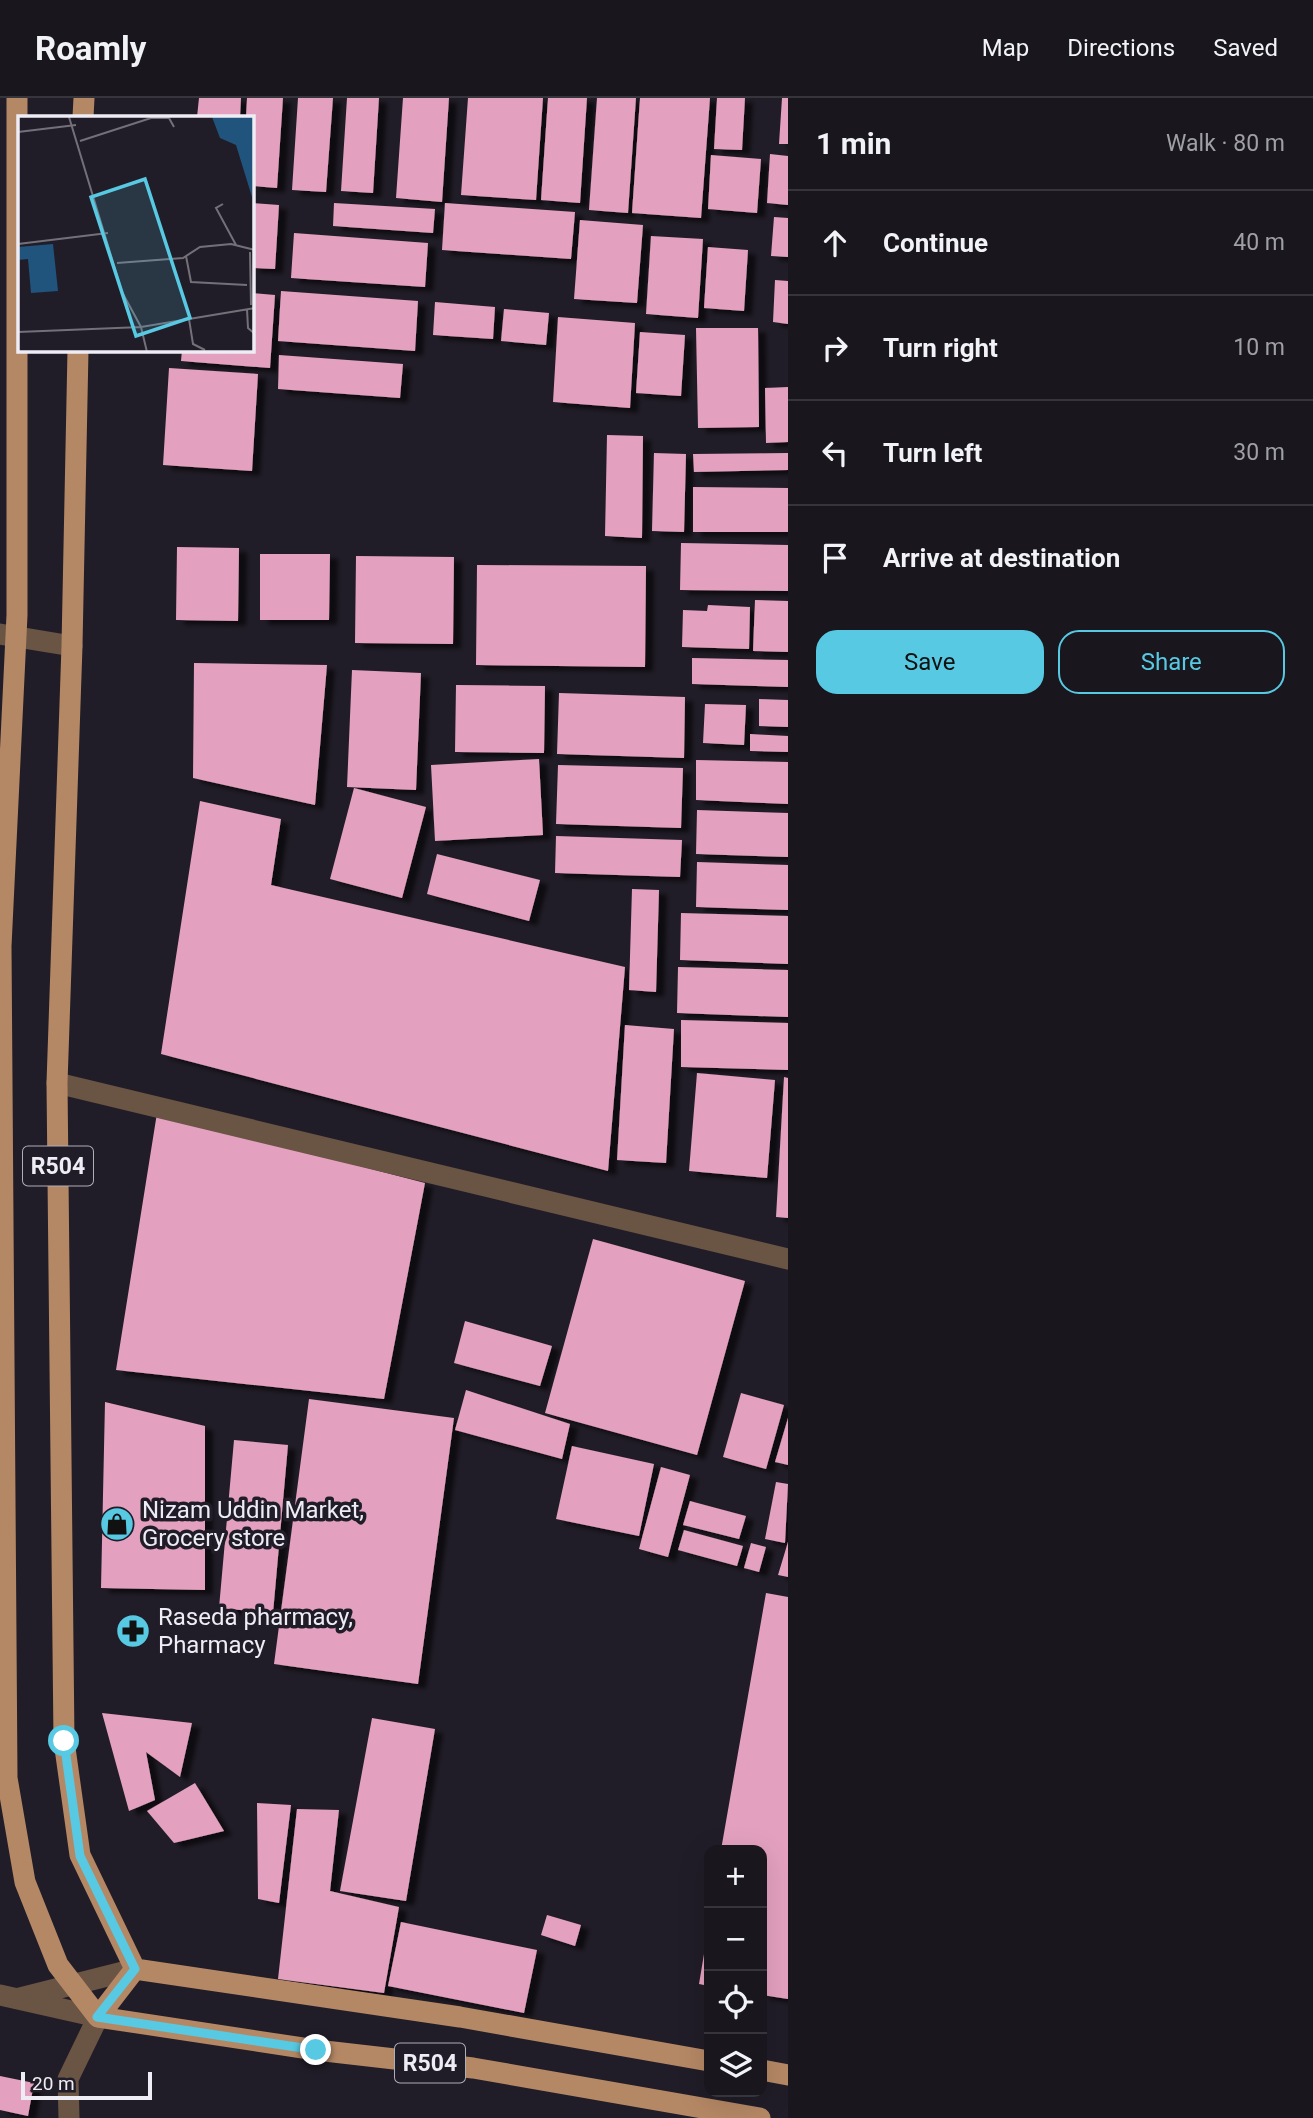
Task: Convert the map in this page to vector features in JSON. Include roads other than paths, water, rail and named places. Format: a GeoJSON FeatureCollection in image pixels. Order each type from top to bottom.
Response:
{"type":"FeatureCollection","features":[{"type":"Feature","properties":{"kind":"main road","name":"R504"},"geometry":{"type":"LineString","coordinates":[[17,98],[1,946],[7,1778],[25,1882],[58,1965],[97,2017],[316,2050],[473,2068],[760,2118]]}},
{"type":"Feature","properties":{"kind":"main road"},"geometry":{"type":"LineString","coordinates":[[83,116],[84,98]]}},
{"type":"Feature","properties":{"kind":"main road","name":"R504"},"geometry":{"type":"LineString","coordinates":[[78,352],[72,646],[57,1083],[64,1741],[80,1856],[135,1969],[460,2017],[704,2060]]}},
{"type":"Feature","properties":{"kind":"main road"},"geometry":{"type":"LineString","coordinates":[[97,2017],[135,1969]]}},
{"type":"Feature","properties":{"kind":"main road"},"geometry":{"type":"LineString","coordinates":[[767,2071],[788,2075]]}},
{"type":"Feature","properties":{"kind":"street"},"geometry":{"type":"LineString","coordinates":[[8,635],[72,646]]}},
{"type":"Feature","properties":{"kind":"street"},"geometry":{"type":"LineString","coordinates":[[57,1083],[788,1259]]}},
{"type":"Feature","properties":{"kind":"street"},"geometry":{"type":"LineString","coordinates":[[8,1997],[135,1969]]}},
{"type":"Feature","properties":{"kind":"street"},"geometry":{"type":"LineString","coordinates":[[8,1997],[97,2017],[68,2079],[69,2118]]}},
{"type":"Feature","properties":{"kind":"place","name":"Nizam Uddin Market, Grocery store"},"geometry":{"type":"Point","coordinates":[117,1524]}},
{"type":"Feature","properties":{"kind":"place","name":"Raseda pharmacy, Pharmacy"},"geometry":{"type":"Point","coordinates":[133,1631]}}]}
